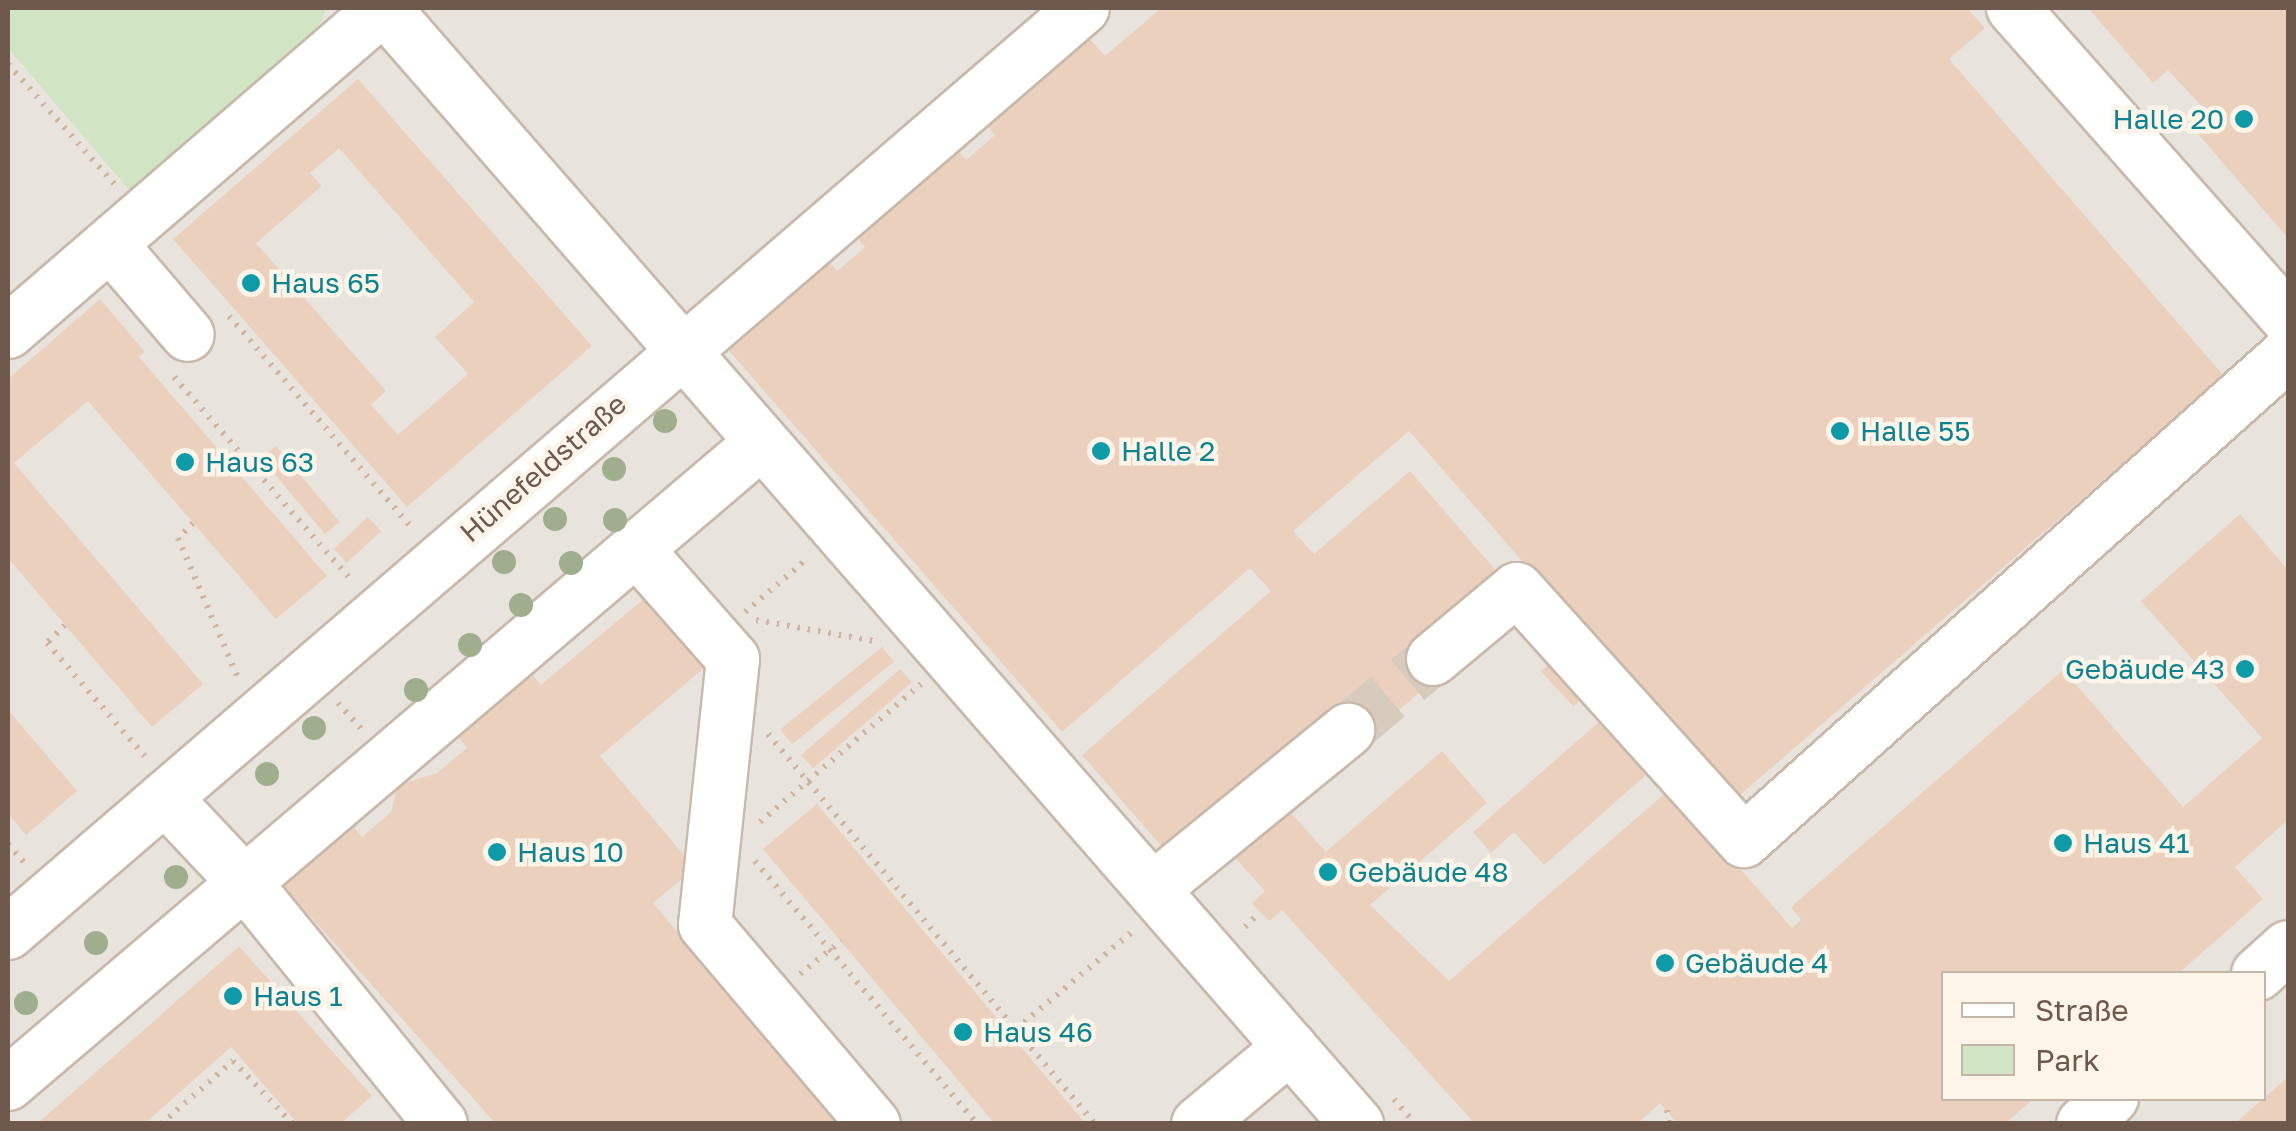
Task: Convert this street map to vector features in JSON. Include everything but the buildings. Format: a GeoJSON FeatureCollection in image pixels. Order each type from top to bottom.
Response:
{"type":"FeatureCollection","features":[{"type":"Feature","properties":{"kind":"lane"},"geometry":{"type":"LineString","coordinates":[[8,332],[384,8],[839,531],[1143,911],[1290,1047],[1357,1124]]}},
{"type":"Feature","properties":{"kind":"lane","name":"Hünefeldstraße"},"geometry":{"type":"LineString","coordinates":[[8,933],[376,610],[1082,8]]}},
{"type":"Feature","properties":{"kind":"lane"},"geometry":{"type":"LineString","coordinates":[[2013,8],[2288,319]]}},
{"type":"Feature","properties":{"kind":"lane"},"geometry":{"type":"LineString","coordinates":[[111,245],[175,349]]}},
{"type":"Feature","properties":{"kind":"lane"},"geometry":{"type":"LineString","coordinates":[[1433,659],[1517,589],[1744,841],[2288,354]]}},
{"type":"Feature","properties":{"kind":"lane"},"geometry":{"type":"LineString","coordinates":[[8,1084],[762,442]]}},
{"type":"Feature","properties":{"kind":"lane"},"geometry":{"type":"LineString","coordinates":[[638,550],[733,659],[725,853],[706,926],[874,1124]]}},
{"type":"Feature","properties":{"kind":"lane"},"geometry":{"type":"LineString","coordinates":[[1143,911],[1348,730]]}},
{"type":"Feature","properties":{"kind":"lane"},"geometry":{"type":"LineString","coordinates":[[169,794],[441,1124]]}},
{"type":"Feature","properties":{"kind":"lane"},"geometry":{"type":"LineString","coordinates":[[2261,971],[2288,947]]}},
{"type":"Feature","properties":{"kind":"lane"},"geometry":{"type":"LineString","coordinates":[[1212,1119],[1290,1047]]}},
{"type":"Feature","properties":{"kind":"lane"},"geometry":{"type":"LineString","coordinates":[[2083,1124],[2109,1101]]}},
{"type":"Feature","properties":{"kind":"path"},"geometry":{"type":"LineString","coordinates":[[175,349],[376,610]]}},
{"type":"Feature","properties":{"kind":"path"},"geometry":{"type":"LineString","coordinates":[[193,522],[178,538],[254,718]]}},
{"type":"Feature","properties":{"kind":"path"},"geometry":{"type":"LineString","coordinates":[[839,531],[740,616],[876,645]]}},
{"type":"Feature","properties":{"kind":"path"},"geometry":{"type":"LineString","coordinates":[[65,625],[47,643],[169,794]]}},
{"type":"Feature","properties":{"kind":"path"},"geometry":{"type":"LineString","coordinates":[[926,680],[725,853],[977,1124]]}},
{"type":"Feature","properties":{"kind":"path"},"geometry":{"type":"LineString","coordinates":[[810,778],[1095,1124]]}},
{"type":"Feature","properties":{"kind":"path"},"geometry":{"type":"LineString","coordinates":[[1016,1029],[1143,911]]}},
{"type":"Feature","properties":{"kind":"path"},"geometry":{"type":"LineString","coordinates":[[161,1124],[233,1062],[293,1124]]}},
{"type":"Feature","properties":{"kind":"path"},"geometry":{"type":"LineString","coordinates":[[1666,1110],[1668,1124]]}},
{"type":"Feature","properties":{"kind":"shaded area"},"geometry":{"type":"Polygon","coordinates":[[[8,8],[2288,8],[2288,1123],[8,1123],[8,8]]]}},
{"type":"Feature","properties":{"kind":"green space"},"geometry":{"type":"Polygon","coordinates":[[[8,8],[326,9],[317,30],[130,191],[8,48],[8,8]]]}},
{"type":"Feature","properties":{"kind":"tunnel"},"geometry":{"type":"LineString","coordinates":[[1348,730],[1433,659]]}},
{"type":"Feature","properties":{"kind":"place","name":"Halle 20"},"geometry":{"type":"Point","coordinates":[2244,119]}},
{"type":"Feature","properties":{"kind":"place","name":"Haus 65"},"geometry":{"type":"Point","coordinates":[251,283]}},
{"type":"Feature","properties":{"kind":"place","name":"Halle 55"},"geometry":{"type":"Point","coordinates":[1840,431]}},
{"type":"Feature","properties":{"kind":"place","name":"Halle 2"},"geometry":{"type":"Point","coordinates":[1101,451]}},
{"type":"Feature","properties":{"kind":"place","name":"Haus 63"},"geometry":{"type":"Point","coordinates":[185,462]}},
{"type":"Feature","properties":{"kind":"place","name":"Gebäude 43"},"geometry":{"type":"Point","coordinates":[2245,669]}},
{"type":"Feature","properties":{"kind":"place","name":"Haus 41"},"geometry":{"type":"Point","coordinates":[2063,843]}},
{"type":"Feature","properties":{"kind":"place","name":"Haus 10"},"geometry":{"type":"Point","coordinates":[497,852]}},
{"type":"Feature","properties":{"kind":"place","name":"Gebäude 48"},"geometry":{"type":"Point","coordinates":[1328,872]}},
{"type":"Feature","properties":{"kind":"place","name":"Gebäude 4"},"geometry":{"type":"Point","coordinates":[1665,963]}},
{"type":"Feature","properties":{"kind":"place","name":"Haus 1"},"geometry":{"type":"Point","coordinates":[233,996]}},
{"type":"Feature","properties":{"kind":"place","name":"Haus 46"},"geometry":{"type":"Point","coordinates":[963,1032]}}]}
